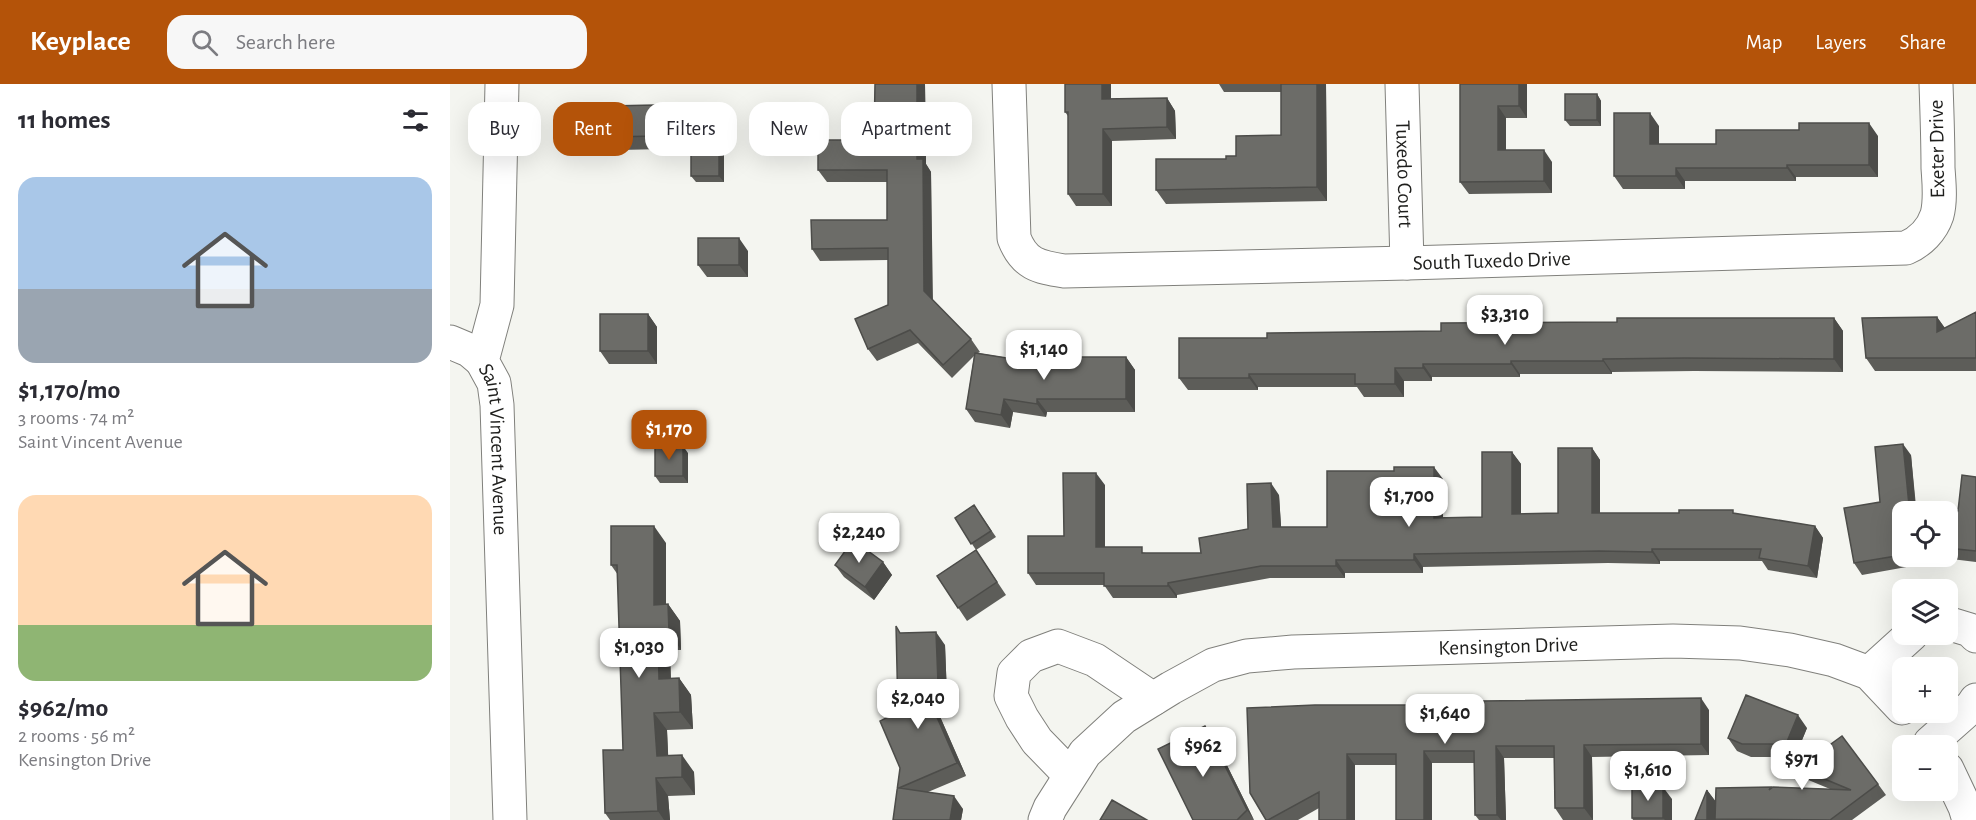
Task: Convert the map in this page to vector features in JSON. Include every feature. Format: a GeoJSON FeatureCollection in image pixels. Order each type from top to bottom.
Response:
{"type":"FeatureCollection","features":[{"type":"Feature","properties":{"kind":"street","name":"Saint Vincent Avenue"},"geometry":{"type":"LineString","coordinates":[[502,84],[497,305],[482,361],[494,383],[497,405],[510,820]]}},
{"type":"Feature","properties":{"kind":"street","name":"South Tuxedo Drive"},"geometry":{"type":"LineString","coordinates":[[1009,84],[1014,238],[1020,252],[1032,263],[1049,269],[1064,271],[1407,263],[1906,248],[1924,236],[1932,226],[1937,214]]}},
{"type":"Feature","properties":{"kind":"street","name":"Tuxedo Court"},"geometry":{"type":"LineString","coordinates":[[1402,84],[1407,263]]}},
{"type":"Feature","properties":{"kind":"street","name":"Exeter Drive"},"geometry":{"type":"LineString","coordinates":[[1936,84],[1939,195],[1937,214]]}},
{"type":"Feature","properties":{"kind":"street"},"geometry":{"type":"LineString","coordinates":[[450,342],[469,350],[482,361]]}},
{"type":"Feature","properties":{"kind":"street"},"geometry":{"type":"LineString","coordinates":[[1958,626],[1970,630],[1976,636]]}},
{"type":"Feature","properties":{"kind":"street","name":"Kensington Drive"},"geometry":{"type":"LineString","coordinates":[[1044,820],[1078,764],[1124,717],[1213,664],[1247,656],[1293,652],[1673,641],[1718,642],[1801,652],[1834,660],[1869,673]]}},
{"type":"Feature","properties":{"kind":"street"},"geometry":{"type":"LineString","coordinates":[[1892,697],[1869,673],[1900,645]]}},
{"type":"Feature","properties":{"kind":"street"},"geometry":{"type":"LineString","coordinates":[[1078,764],[1037,741],[1011,696],[1014,673],[1031,656],[1058,646],[1095,660],[1153,699]]}},
{"type":"Feature","properties":{"kind":"street"},"geometry":{"type":"LineString","coordinates":[[1949,735],[1976,699]]}},
{"type":"Feature","properties":{"kind":"street"},"geometry":{"type":"LineString","coordinates":[[1958,794],[1970,820]]}},
{"type":"Feature","properties":{"kind":"building"},"geometry":{"type":"Polygon","coordinates":[[[875,84],[917,84],[917,102],[875,102],[875,84]]]}},
{"type":"Feature","properties":{"kind":"building"},"geometry":{"type":"Polygon","coordinates":[[[1065,84],[1102,84],[1102,99],[1167,98],[1167,127],[1103,129],[1103,194],[1068,194],[1068,112],[1065,112],[1065,84]]]}},
{"type":"Feature","properties":{"kind":"building"},"geometry":{"type":"Polygon","coordinates":[[[1281,84],[1317,84],[1317,187],[1156,190],[1156,159],[1226,159],[1226,156],[1236,156],[1236,136],[1281,135],[1281,84]]]}},
{"type":"Feature","properties":{"kind":"building"},"geometry":{"type":"Polygon","coordinates":[[[1460,84],[1519,84],[1519,106],[1498,106],[1498,150],[1544,150],[1544,181],[1460,182],[1460,84]]]}},
{"type":"Feature","properties":{"kind":"building"},"geometry":{"type":"Polygon","coordinates":[[[1565,94],[1597,94],[1597,120],[1565,120],[1565,94]]]}},
{"type":"Feature","properties":{"kind":"building"},"geometry":{"type":"Polygon","coordinates":[[[633,105],[645,105],[645,136],[633,136],[633,105]]]}},
{"type":"Feature","properties":{"kind":"building"},"geometry":{"type":"Polygon","coordinates":[[[1614,113],[1650,113],[1650,144],[1716,144],[1716,130],[1799,130],[1799,123],[1869,123],[1869,165],[1676,168],[1676,176],[1614,176],[1614,113]]]}},
{"type":"Feature","properties":{"kind":"building"},"geometry":{"type":"Polygon","coordinates":[[[829,140],[841,140],[841,156],[917,156],[917,159],[923,159],[924,291],[971,339],[943,365],[910,330],[868,349],[855,319],[888,305],[888,248],[812,249],[811,220],[887,220],[887,170],[818,170],[818,156],[829,156],[829,140]]]}},
{"type":"Feature","properties":{"kind":"building"},"geometry":{"type":"Polygon","coordinates":[[[691,156],[719,156],[719,176],[691,176],[691,156]]]}},
{"type":"Feature","properties":{"kind":"building"},"geometry":{"type":"Polygon","coordinates":[[[698,238],[739,238],[739,265],[698,265],[698,238]]]}},
{"type":"Feature","properties":{"kind":"building"},"geometry":{"type":"Polygon","coordinates":[[[1976,312],[1976,358],[1866,358],[1862,318],[1937,317],[1937,332],[1976,312]]]}},
{"type":"Feature","properties":{"kind":"building"},"geometry":{"type":"Polygon","coordinates":[[[600,314],[648,314],[648,351],[600,351],[600,314]]]}},
{"type":"Feature","properties":{"kind":"building"},"geometry":{"type":"Polygon","coordinates":[[[1617,318],[1834,318],[1834,359],[1685,358],[1511,361],[1511,364],[1423,364],[1423,368],[1395,368],[1395,384],[1355,384],[1355,374],[1249,374],[1249,378],[1179,378],[1179,338],[1267,338],[1267,333],[1441,331],[1441,323],[1617,322],[1617,318]]]}},
{"type":"Feature","properties":{"kind":"building"},"geometry":{"type":"Polygon","coordinates":[[[975,353],[1058,366],[1058,357],[1126,357],[1126,399],[1037,399],[1037,404],[1004,399],[1001,415],[966,409],[975,353]]]}},
{"type":"Feature","properties":{"kind":"building"},"geometry":{"type":"Polygon","coordinates":[[[1903,444],[1909,501],[1892,501],[1892,557],[1854,563],[1844,508],[1880,502],[1875,447],[1903,444]]]}},
{"type":"Feature","properties":{"kind":"building"},"geometry":{"type":"Polygon","coordinates":[[[655,446],[683,446],[683,476],[655,476],[655,446]]]}},
{"type":"Feature","properties":{"kind":"building"},"geometry":{"type":"Polygon","coordinates":[[[1558,448],[1592,448],[1592,513],[1679,513],[1679,510],[1733,510],[1733,513],[1815,526],[1808,566],[1759,558],[1761,549],[1652,549],[1652,552],[1414,554],[1414,560],[1336,560],[1336,566],[1261,566],[1168,583],[1168,586],[1104,586],[1104,573],[1028,573],[1028,536],[1064,536],[1063,473],[1096,473],[1096,547],[1142,547],[1142,553],[1201,553],[1199,538],[1248,529],[1247,484],[1271,483],[1273,527],[1327,527],[1327,471],[1394,471],[1394,467],[1434,467],[1434,518],[1482,517],[1482,452],[1512,452],[1512,514],[1558,513],[1558,448]]]}},
{"type":"Feature","properties":{"kind":"building"},"geometry":{"type":"Polygon","coordinates":[[[1962,475],[1976,477],[1976,551],[1958,549],[1958,511],[1962,475]]]}},
{"type":"Feature","properties":{"kind":"building"},"geometry":{"type":"Polygon","coordinates":[[[974,505],[991,531],[971,544],[955,518],[974,505]]]}},
{"type":"Feature","properties":{"kind":"building"},"geometry":{"type":"Polygon","coordinates":[[[611,526],[654,526],[654,605],[668,604],[669,632],[658,633],[659,679],[679,678],[680,712],[654,713],[657,756],[682,755],[682,777],[656,778],[658,811],[605,813],[603,750],[623,750],[617,565],[611,565],[611,526]]]}},
{"type":"Feature","properties":{"kind":"building"},"geometry":{"type":"Polygon","coordinates":[[[853,540],[883,562],[865,587],[835,565],[853,540]]]}},
{"type":"Feature","properties":{"kind":"building"},"geometry":{"type":"Polygon","coordinates":[[[976,550],[997,582],[958,608],[937,576],[976,550]]]}},
{"type":"Feature","properties":{"kind":"building"},"geometry":{"type":"Polygon","coordinates":[[[896,626],[900,633],[936,632],[938,683],[922,683],[957,763],[899,788],[954,796],[950,820],[893,820],[900,768],[880,721],[898,712],[896,626]]]}},
{"type":"Feature","properties":{"kind":"building"},"geometry":{"type":"Polygon","coordinates":[[[1746,695],[1798,715],[1786,744],[1742,744],[1728,738],[1746,695]]]}},
{"type":"Feature","properties":{"kind":"building"},"geometry":{"type":"Polygon","coordinates":[[[1701,698],[1701,744],[1584,745],[1584,808],[1555,808],[1554,746],[1496,746],[1497,815],[1475,815],[1474,751],[1424,751],[1424,820],[1396,820],[1396,754],[1347,754],[1347,820],[1319,820],[1319,792],[1266,820],[1250,793],[1247,708],[1315,705],[1480,705],[1480,701],[1701,698]]]}},
{"type":"Feature","properties":{"kind":"building"},"geometry":{"type":"Polygon","coordinates":[[[1205,726],[1247,810],[1237,820],[1193,820],[1158,749],[1205,726]]]}},
{"type":"Feature","properties":{"kind":"building"},"geometry":{"type":"Polygon","coordinates":[[[1842,736],[1878,784],[1830,820],[1715,819],[1716,788],[1771,787],[1769,790],[1773,787],[1851,790],[1798,768],[1842,736]]]}},
{"type":"Feature","properties":{"kind":"building"},"geometry":{"type":"Polygon","coordinates":[[[1632,787],[1663,787],[1663,818],[1632,818],[1632,787]]]}},
{"type":"Feature","properties":{"kind":"building"},"geometry":{"type":"Polygon","coordinates":[[[1707,790],[1707,820],[1695,820],[1707,790]]]}},
{"type":"Feature","properties":{"kind":"building"},"geometry":{"type":"Polygon","coordinates":[[[1112,800],[1147,820],[1100,820],[1112,800]]]}}]}
